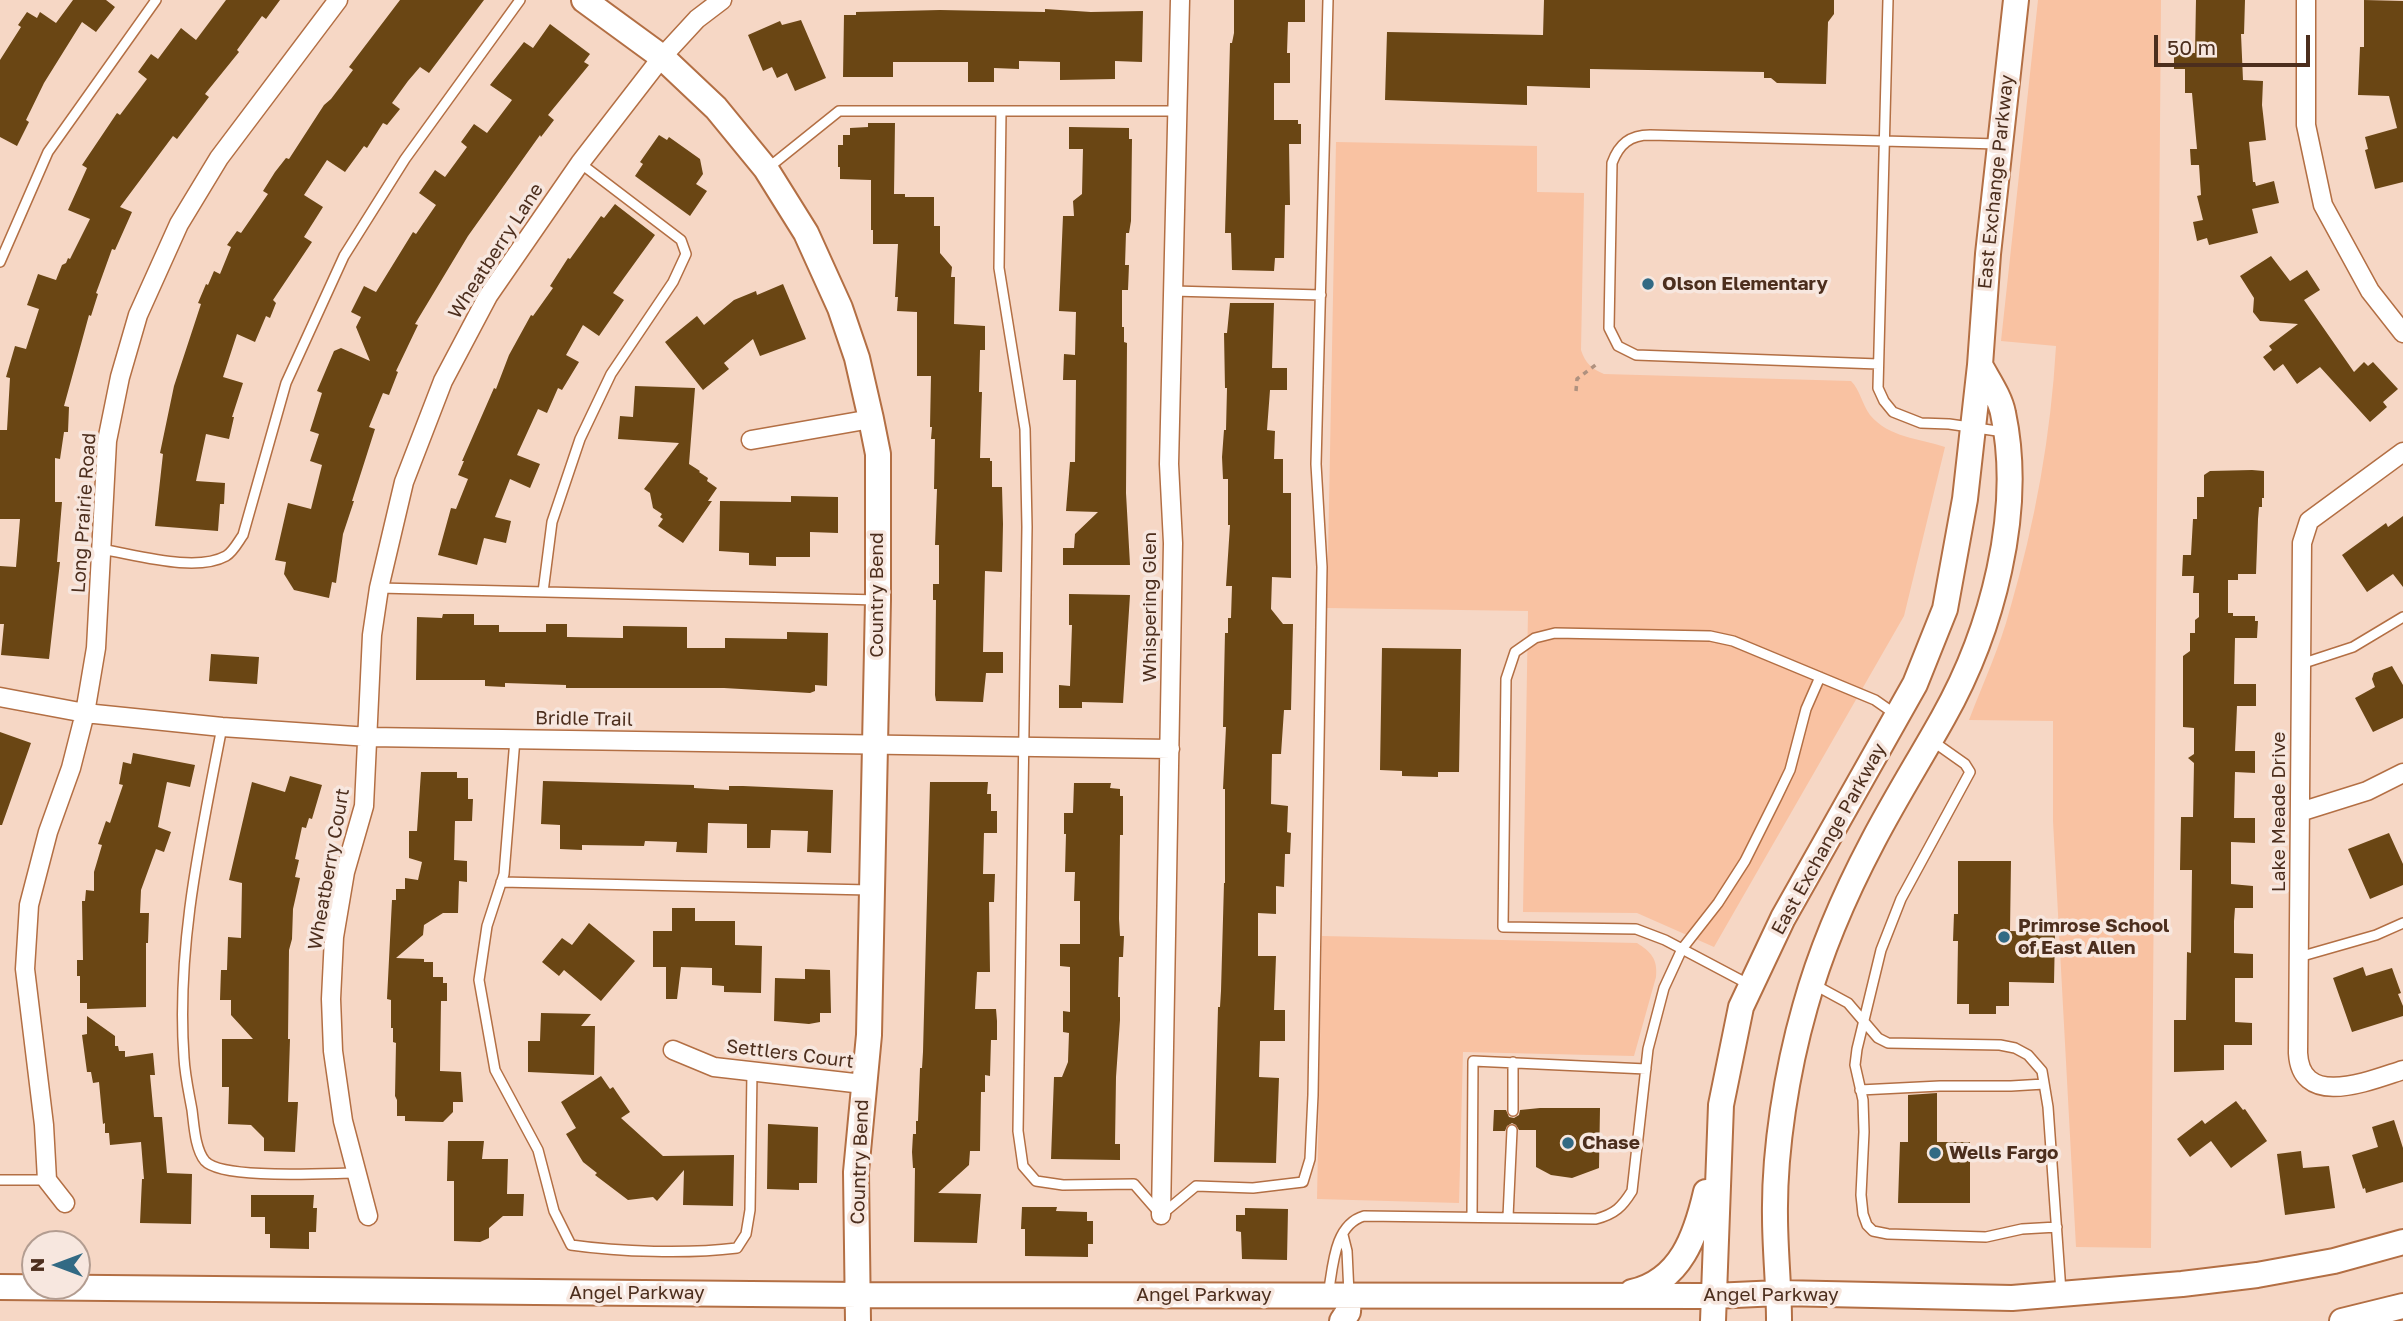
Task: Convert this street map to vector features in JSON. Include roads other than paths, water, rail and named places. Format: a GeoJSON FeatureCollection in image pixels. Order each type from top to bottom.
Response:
{"type":"FeatureCollection","features":[{"type":"Feature","properties":{"kind":"street","name":"Long Prairie Road"},"geometry":{"type":"LineString","coordinates":[[47,1180],[44,1125],[25,969],[29,905],[48,832],[71,768],[85,713],[96,648],[107,441],[120,377],[138,316],[178,224],[219,158],[338,0]]}},
{"type":"Feature","properties":{"kind":"street","name":"Country Bend"},"geometry":{"type":"LineString","coordinates":[[584,0],[662,57],[716,108],[766,169],[806,233],[840,308],[857,358],[871,419],[878,454],[878,600],[869,1035],[856,1172],[859,1321]]}},
{"type":"Feature","properties":{"kind":"street","name":"Wheatberry Lane"},"geometry":{"type":"LineString","coordinates":[[369,737],[372,635],[379,588],[404,482],[443,381],[488,296],[580,163],[662,57],[697,19],[722,0]]}},
{"type":"Feature","properties":{"kind":"street","name":"Whispering Glen"},"geometry":{"type":"LineString","coordinates":[[1161,1215],[1173,543],[1169,464],[1180,0]]}},
{"type":"Feature","properties":{"kind":"street","name":"East Exchange Parkway"},"geometry":{"type":"LineString","coordinates":[[1713,1321],[1721,1105],[1741,1007],[1783,918],[1916,684],[1945,609],[1965,499],[2016,0]]}},
{"type":"Feature","properties":{"kind":"street"},"geometry":{"type":"LineString","coordinates":[[2306,0],[2306,125],[2323,205],[2370,291],[2403,333]]}},
{"type":"Feature","properties":{"kind":"street","name":"East Exchange Parkway"},"geometry":{"type":"LineString","coordinates":[[1779,1321],[1775,1213],[1781,1135],[1794,1051],[1812,984],[1834,921],[1872,842],[1944,717],[1963,676],[1995,590],[2005,545],[2010,499],[2009,453],[2003,410],[1980,365]]}},
{"type":"Feature","properties":{"kind":"street"},"geometry":{"type":"LineString","coordinates":[[751,440],[871,419]]}},
{"type":"Feature","properties":{"kind":"street","name":"Lake Meade Drive"},"geometry":{"type":"LineString","coordinates":[[2403,452],[2309,521],[2302,543],[2299,957],[2299,1062],[2308,1079],[2315,1084],[2333,1088],[2365,1082],[2403,1070]]}},
{"type":"Feature","properties":{"kind":"street","name":"Bridle Trail"},"geometry":{"type":"LineString","coordinates":[[0,697],[85,713],[222,727],[369,737],[1170,749]]}},
{"type":"Feature","properties":{"kind":"street"},"geometry":{"type":"LineString","coordinates":[[1898,716],[1930,739]]}},
{"type":"Feature","properties":{"kind":"street","name":"Wheatberry Court"},"geometry":{"type":"LineString","coordinates":[[368,1216],[343,1121],[333,1051],[331,999],[334,937],[343,885],[365,806],[369,737]]}},
{"type":"Feature","properties":{"kind":"street"},"geometry":{"type":"LineString","coordinates":[[2300,812],[2367,791],[2403,773]]}},
{"type":"Feature","properties":{"kind":"street","name":"Settlers Court"},"geometry":{"type":"LineString","coordinates":[[673,1050],[714,1067],[863,1084]]}},
{"type":"Feature","properties":{"kind":"street"},"geometry":{"type":"LineString","coordinates":[[1615,1296],[1638,1290],[1660,1279],[1678,1263],[1691,1244],[1700,1221],[1721,1105]]}},
{"type":"Feature","properties":{"kind":"street"},"geometry":{"type":"LineString","coordinates":[[47,1180],[65,1203]]}},
{"type":"Feature","properties":{"kind":"street","name":"Angel Parkway"},"geometry":{"type":"LineString","coordinates":[[0,1287],[858,1295],[1713,1296],[1779,1293],[2012,1298],[2257,1275],[2334,1261],[2403,1242]]}},
{"type":"Feature","properties":{"kind":"street"},"geometry":{"type":"LineString","coordinates":[[1338,1296],[1348,1312],[1342,1321]]}},
{"type":"Feature","properties":{"kind":"street"},"geometry":{"type":"LineString","coordinates":[[2342,1321],[2403,1306]]}},
{"type":"Feature","properties":{"kind":"lane"},"geometry":{"type":"LineString","coordinates":[[0,262],[48,152],[156,0]]}},
{"type":"Feature","properties":{"kind":"lane"},"geometry":{"type":"LineString","coordinates":[[100,549],[188,563],[216,560],[229,554],[243,535],[286,383],[344,256],[405,159],[520,0]]}},
{"type":"Feature","properties":{"kind":"lane"},"geometry":{"type":"LineString","coordinates":[[1001,111],[999,268],[1025,429],[1025,747],[1018,1131],[1023,1166],[1036,1181],[1063,1185],[1134,1184],[1161,1215],[1196,1186],[1253,1188],[1303,1182],[1310,1159],[1321,581],[1316,464],[1328,0]]}},
{"type":"Feature","properties":{"kind":"lane"},"geometry":{"type":"LineString","coordinates":[[1888,0],[1878,388],[1893,412],[1921,423],[2006,432]]}},
{"type":"Feature","properties":{"kind":"lane"},"geometry":{"type":"LineString","coordinates":[[766,169],[839,111],[1177,111]]}},
{"type":"Feature","properties":{"kind":"lane"},"geometry":{"type":"LineString","coordinates":[[1878,364],[1636,355],[1618,346],[1609,328],[1612,163],[1622,144],[1640,135],[2001,144]]}},
{"type":"Feature","properties":{"kind":"lane"},"geometry":{"type":"LineString","coordinates":[[543,592],[552,523],[580,439],[611,374],[673,282],[686,254],[681,240],[580,163]]}},
{"type":"Feature","properties":{"kind":"lane"},"geometry":{"type":"LineString","coordinates":[[1173,291],[1321,295]]}},
{"type":"Feature","properties":{"kind":"lane"},"geometry":{"type":"LineString","coordinates":[[379,588],[878,600]]}},
{"type":"Feature","properties":{"kind":"lane"},"geometry":{"type":"LineString","coordinates":[[2301,664],[2353,648],[2403,617]]}},
{"type":"Feature","properties":{"kind":"lane"},"geometry":{"type":"LineString","coordinates":[[1751,985],[1682,949],[1636,929],[1503,927],[1506,679],[1515,652],[1535,638],[1555,633],[1710,636],[1733,641],[1875,700],[1898,716]]}},
{"type":"Feature","properties":{"kind":"lane"},"geometry":{"type":"LineString","coordinates":[[1338,1296],[1336,1248],[1351,1222],[1364,1216],[1596,1219],[1612,1215],[1623,1206],[1632,1191],[1646,1069],[1664,988],[1682,949],[1718,903],[1745,860],[1777,797],[1790,770],[1806,709],[1820,677]]}},
{"type":"Feature","properties":{"kind":"lane"},"geometry":{"type":"LineString","coordinates":[[222,727],[188,913],[183,1000],[184,1059],[197,1140],[205,1161],[217,1169],[245,1174],[356,1174]]}},
{"type":"Feature","properties":{"kind":"lane"},"geometry":{"type":"LineString","coordinates":[[515,739],[501,882],[487,926],[479,980],[495,1070],[538,1150],[554,1211],[570,1245],[598,1249],[713,1251],[737,1248],[746,1234],[750,1210],[752,1072]]}},
{"type":"Feature","properties":{"kind":"lane"},"geometry":{"type":"LineString","coordinates":[[1930,739],[1965,764],[1970,772],[1900,899],[1881,950],[1863,1019],[1856,1065],[1864,1132],[1861,1195],[1863,1214],[1873,1231],[1888,1234],[1986,1237],[2022,1229],[2057,1227]]}},
{"type":"Feature","properties":{"kind":"lane"},"geometry":{"type":"LineString","coordinates":[[501,882],[872,890]]}},
{"type":"Feature","properties":{"kind":"lane"},"geometry":{"type":"LineString","coordinates":[[2299,957],[2376,935],[2403,923]]}},
{"type":"Feature","properties":{"kind":"lane"},"geometry":{"type":"LineString","coordinates":[[1812,984],[1848,1003],[1878,1038],[1888,1043],[1984,1044],[2015,1048],[2028,1055],[2042,1071],[2048,1107],[2061,1294]]}},
{"type":"Feature","properties":{"kind":"lane"},"geometry":{"type":"LineString","coordinates":[[1472,1217],[1473,1061],[1646,1069]]}},
{"type":"Feature","properties":{"kind":"lane"},"geometry":{"type":"LineString","coordinates":[[1513,1062],[1513,1111]]}},
{"type":"Feature","properties":{"kind":"lane"},"geometry":{"type":"LineString","coordinates":[[1860,1090],[2044,1084]]}},
{"type":"Feature","properties":{"kind":"lane"},"geometry":{"type":"LineString","coordinates":[[1508,1217],[1512,1130]]}},
{"type":"Feature","properties":{"kind":"lane"},"geometry":{"type":"LineString","coordinates":[[0,1180],[47,1180]]}},
{"type":"Feature","properties":{"kind":"lane"},"geometry":{"type":"LineString","coordinates":[[1338,1296],[1347,1251],[1343,1235]]}},
{"type":"Feature","properties":{"kind":"place","name":"Olson Elementary"},"geometry":{"type":"Point","coordinates":[1648,284]}},
{"type":"Feature","properties":{"kind":"place","name":"Primrose School of East Allen"},"geometry":{"type":"Point","coordinates":[2004,937]}},
{"type":"Feature","properties":{"kind":"place","name":"Chase"},"geometry":{"type":"Point","coordinates":[1568,1143]}},
{"type":"Feature","properties":{"kind":"place","name":"Wells Fargo"},"geometry":{"type":"Point","coordinates":[1935,1153]}}]}
